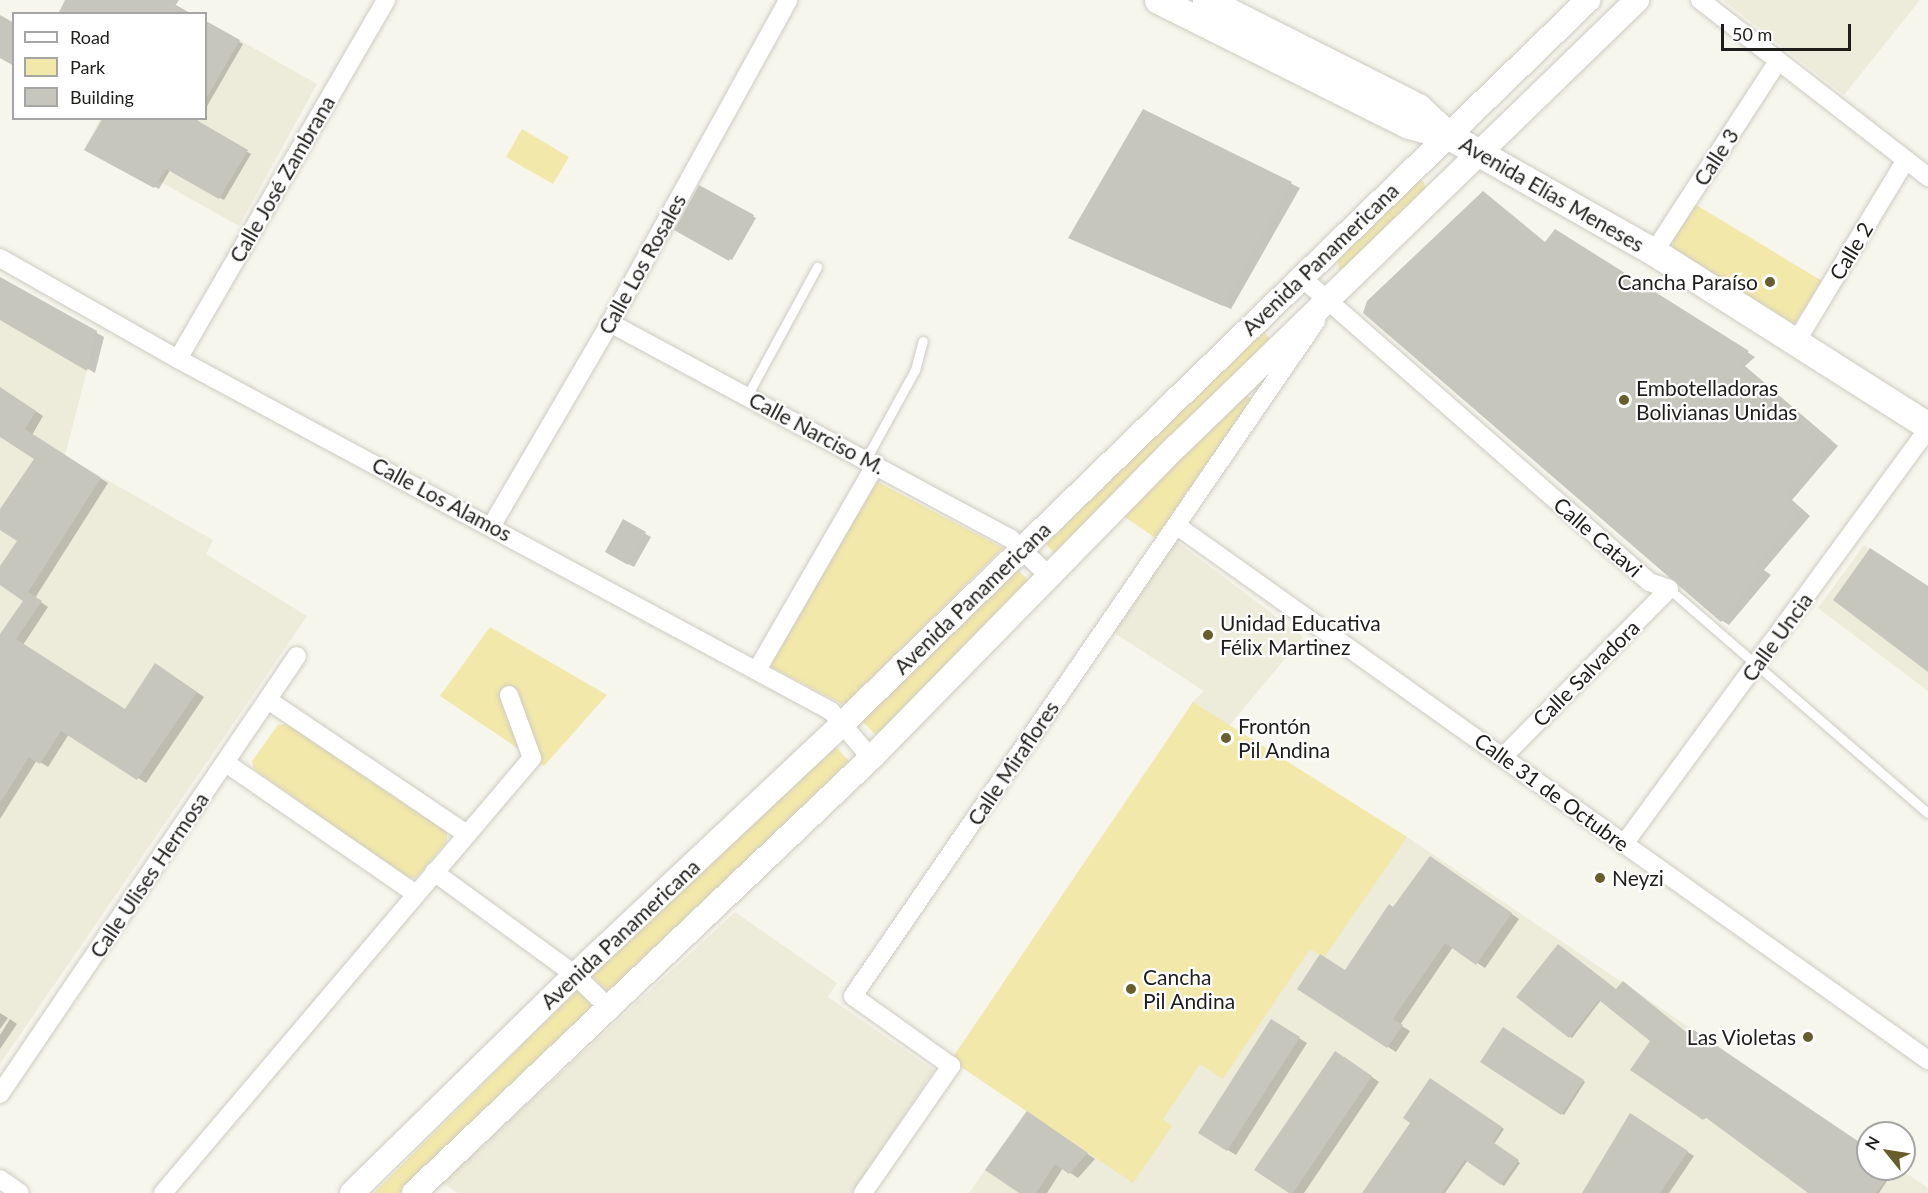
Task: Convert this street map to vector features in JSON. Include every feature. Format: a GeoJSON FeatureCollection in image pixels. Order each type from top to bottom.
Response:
{"type":"FeatureCollection","features":[{"type":"Feature","properties":{"kind":"main road","name":"Avenida Elías Meneses"},"geometry":{"type":"LineString","coordinates":[[1158,0],[1409,125],[1449,136],[1482,153],[1654,252],[1928,428]]}},
{"type":"Feature","properties":{"kind":"main road","name":"Avenida Elías Meneses"},"geometry":{"type":"LineString","coordinates":[[1206,0],[1418,107],[1449,136]]}},
{"type":"Feature","properties":{"kind":"main road","name":"Avenida Panamericana"},"geometry":{"type":"LineString","coordinates":[[352,1193],[575,975],[842,724],[1588,0]]}},
{"type":"Feature","properties":{"kind":"main road","name":"Avenida Panamericana"},"geometry":{"type":"LineString","coordinates":[[414,1193],[871,758],[1178,446],[1637,0]]}},
{"type":"Feature","properties":{"kind":"street","name":"Calle José Zambrana"},"geometry":{"type":"LineString","coordinates":[[178,358],[386,0]]}},
{"type":"Feature","properties":{"kind":"street","name":"Calle Los Rosales"},"geometry":{"type":"LineString","coordinates":[[492,525],[610,323],[788,0]]}},
{"type":"Feature","properties":{"kind":"street"},"geometry":{"type":"LineString","coordinates":[[1700,0],[1928,177]]}},
{"type":"Feature","properties":{"kind":"street","name":"Calle 3"},"geometry":{"type":"LineString","coordinates":[[1654,252],[1778,61]]}},
{"type":"Feature","properties":{"kind":"street","name":"Calle 2"},"geometry":{"type":"LineString","coordinates":[[1796,342],[1906,160]]}},
{"type":"Feature","properties":{"kind":"street","name":"Calle Los Alamos"},"geometry":{"type":"LineString","coordinates":[[0,258],[178,358],[492,525],[831,711],[871,758]]}},
{"type":"Feature","properties":{"kind":"street","name":"Calle Catavi"},"geometry":{"type":"LineString","coordinates":[[1301,277],[1649,582],[1669,589]]}},
{"type":"Feature","properties":{"kind":"street","name":"Calle Miraflores"},"geometry":{"type":"LineString","coordinates":[[863,1193],[951,1066],[853,996],[1328,302]]}},
{"type":"Feature","properties":{"kind":"street","name":"Calle Narciso M."},"geometry":{"type":"LineString","coordinates":[[610,323],[871,462],[1022,548],[1050,577]]}},
{"type":"Feature","properties":{"kind":"street","name":"Calle Uncia"},"geometry":{"type":"LineString","coordinates":[[1624,844],[1928,428]]}},
{"type":"Feature","properties":{"kind":"street"},"geometry":{"type":"LineString","coordinates":[[757,670],[871,462]]}},
{"type":"Feature","properties":{"kind":"street","name":"Calle 31 de Octubre"},"geometry":{"type":"LineString","coordinates":[[1176,525],[1928,1060]]}},
{"type":"Feature","properties":{"kind":"street","name":"Calle Salvadora"},"geometry":{"type":"LineString","coordinates":[[1503,757],[1669,589]]}},
{"type":"Feature","properties":{"kind":"street","name":"Calle Ulises Hermosa"},"geometry":{"type":"LineString","coordinates":[[0,1094],[297,656]]}},
{"type":"Feature","properties":{"kind":"street"},"geometry":{"type":"LineString","coordinates":[[163,1193],[532,758],[508,695]]}},
{"type":"Feature","properties":{"kind":"street"},"geometry":{"type":"LineString","coordinates":[[268,700],[467,834]]}},
{"type":"Feature","properties":{"kind":"street"},"geometry":{"type":"LineString","coordinates":[[226,763],[416,894]]}},
{"type":"Feature","properties":{"kind":"street"},"geometry":{"type":"LineString","coordinates":[[434,873],[575,975],[609,1008]]}},
{"type":"Feature","properties":{"kind":"street"},"geometry":{"type":"LineString","coordinates":[[0,1179],[20,1193]]}},
{"type":"Feature","properties":{"kind":"lane"},"geometry":{"type":"LineString","coordinates":[[747,396],[817,267]]}},
{"type":"Feature","properties":{"kind":"lane"},"geometry":{"type":"LineString","coordinates":[[871,462],[915,370],[923,341]]}},
{"type":"Feature","properties":{"kind":"lane","name":"Calle Catavi"},"geometry":{"type":"LineString","coordinates":[[1669,589],[1928,813]]}},
{"type":"Feature","properties":{"kind":"shaded area"},"geometry":{"type":"Polygon","coordinates":[[[1723,0],[1920,0],[1844,95],[1723,0]]]}},
{"type":"Feature","properties":{"kind":"shaded area"},"geometry":{"type":"Polygon","coordinates":[[[207,22],[317,84],[239,226],[159,181],[154,188],[84,150],[99,120],[207,120],[207,22]]]}},
{"type":"Feature","properties":{"kind":"shaded area"},"geometry":{"type":"Polygon","coordinates":[[[0,277],[97,331],[65,456],[213,540],[206,554],[307,616],[0,1064],[0,277]]]}},
{"type":"Feature","properties":{"kind":"shaded area"},"geometry":{"type":"Polygon","coordinates":[[[1176,541],[1303,637],[1229,726],[1407,837],[1856,1140],[1856,1181],[1916,1180],[1928,1188],[1928,1193],[969,1193],[1026,1111],[951,1060],[1193,702],[1204,691],[1113,632],[1176,541]]]}},
{"type":"Feature","properties":{"kind":"shaded area"},"geometry":{"type":"Polygon","coordinates":[[[1864,545],[1928,586],[1928,691],[1818,608],[1864,545]]]}},
{"type":"Feature","properties":{"kind":"shaded area"},"geometry":{"type":"Polygon","coordinates":[[[735,912],[837,983],[828,997],[934,1070],[853,1193],[458,1193],[442,1183],[735,912]]]}},
{"type":"Feature","properties":{"kind":"green space"},"geometry":{"type":"Polygon","coordinates":[[[522,129],[569,157],[553,184],[506,157],[522,129]]]}},
{"type":"Feature","properties":{"kind":"green space"},"geometry":{"type":"Polygon","coordinates":[[[1415,179],[1423,181],[1427,191],[1344,270],[1339,269],[1337,256],[1415,179]]]}},
{"type":"Feature","properties":{"kind":"green space"},"geometry":{"type":"Polygon","coordinates":[[[1693,203],[1822,281],[1794,324],[1673,249],[1673,238],[1693,203]]]}},
{"type":"Feature","properties":{"kind":"green space"},"geometry":{"type":"Polygon","coordinates":[[[1262,329],[1271,340],[1057,556],[1046,544],[1262,329]]]}},
{"type":"Feature","properties":{"kind":"green space"},"geometry":{"type":"Polygon","coordinates":[[[1243,392],[1253,401],[1157,539],[1122,515],[1243,392]]]}},
{"type":"Feature","properties":{"kind":"green space"},"geometry":{"type":"Polygon","coordinates":[[[876,481],[1003,548],[844,705],[769,666],[876,481]]]}},
{"type":"Feature","properties":{"kind":"green space"},"geometry":{"type":"Polygon","coordinates":[[[1017,569],[1032,584],[876,735],[861,720],[1017,569]]]}},
{"type":"Feature","properties":{"kind":"green space"},"geometry":{"type":"Polygon","coordinates":[[[490,627],[607,695],[544,766],[440,696],[490,627]]]}},
{"type":"Feature","properties":{"kind":"green space"},"geometry":{"type":"Polygon","coordinates":[[[1193,702],[1407,837],[1324,958],[1310,949],[1223,1079],[1200,1064],[1163,1119],[1172,1126],[1133,1183],[951,1060],[1193,702]]]}},
{"type":"Feature","properties":{"kind":"green space"},"geometry":{"type":"Polygon","coordinates":[[[288,724],[447,832],[447,841],[417,877],[407,879],[254,769],[252,761],[278,725],[288,724]]]}},
{"type":"Feature","properties":{"kind":"green space"},"geometry":{"type":"Polygon","coordinates":[[[833,744],[849,761],[609,994],[592,976],[833,744]]]}},
{"type":"Feature","properties":{"kind":"green space"},"geometry":{"type":"Polygon","coordinates":[[[577,990],[594,1008],[400,1193],[374,1193],[577,990]]]}},
{"type":"Feature","properties":{"kind":"building"},"geometry":{"type":"Polygon","coordinates":[[[65,0],[167,0],[188,12],[59,12],[65,0]]]}},
{"type":"Feature","properties":{"kind":"building"},"geometry":{"type":"Polygon","coordinates":[[[0,15],[12,22],[12,65],[0,58],[0,15]]]}},
{"type":"Feature","properties":{"kind":"building"},"geometry":{"type":"Polygon","coordinates":[[[207,22],[240,40],[207,97],[207,22]]]}},
{"type":"Feature","properties":{"kind":"building"},"geometry":{"type":"Polygon","coordinates":[[[1143,109],[1292,182],[1223,306],[1068,238],[1143,109]]]}},
{"type":"Feature","properties":{"kind":"building"},"geometry":{"type":"Polygon","coordinates":[[[102,120],[196,120],[248,150],[219,199],[166,169],[154,188],[84,150],[102,120]]]}},
{"type":"Feature","properties":{"kind":"building"},"geometry":{"type":"Polygon","coordinates":[[[699,185],[754,215],[729,261],[674,230],[699,185]]]}},
{"type":"Feature","properties":{"kind":"building","name":"Embotelladoras Bolivianas Unidas"},"geometry":{"type":"Polygon","coordinates":[[[1483,191],[1545,242],[1555,229],[1749,351],[1738,361],[1831,440],[1785,495],[1802,510],[1757,564],[1763,570],[1721,622],[1363,313],[1367,301],[1483,191]]]}},
{"type":"Feature","properties":{"kind":"building"},"geometry":{"type":"Polygon","coordinates":[[[0,277],[97,331],[87,371],[0,320],[0,277]]]}},
{"type":"Feature","properties":{"kind":"building"},"geometry":{"type":"Polygon","coordinates":[[[0,387],[36,411],[25,429],[101,478],[28,592],[42,601],[16,639],[125,709],[155,663],[197,692],[137,780],[61,731],[40,764],[29,757],[0,803],[0,634],[23,601],[0,585],[0,566],[17,541],[0,530],[0,509],[34,459],[0,437],[0,387]]]}},
{"type":"Feature","properties":{"kind":"building"},"geometry":{"type":"Polygon","coordinates":[[[623,519],[646,532],[628,565],[605,552],[623,519]]]}},
{"type":"Feature","properties":{"kind":"building"},"geometry":{"type":"Polygon","coordinates":[[[1870,548],[1928,586],[1928,672],[1833,600],[1870,548]]]}},
{"type":"Feature","properties":{"kind":"building"},"geometry":{"type":"Polygon","coordinates":[[[1430,856],[1512,913],[1476,965],[1445,943],[1393,1019],[1403,1025],[1387,1048],[1297,989],[1320,954],[1345,970],[1389,904],[1393,907],[1430,856]]]}},
{"type":"Feature","properties":{"kind":"building"},"geometry":{"type":"Polygon","coordinates":[[[1558,944],[1616,989],[1623,981],[1686,1032],[1689,1027],[1856,1140],[1856,1181],[1884,1181],[1876,1193],[1808,1193],[1705,1117],[1703,1120],[1630,1070],[1650,1041],[1599,1000],[1569,1038],[1516,997],[1558,944]]]}},
{"type":"Feature","properties":{"kind":"building"},"geometry":{"type":"Polygon","coordinates":[[[1271,1019],[1300,1037],[1227,1151],[1198,1133],[1271,1019]]]}},
{"type":"Feature","properties":{"kind":"building"},"geometry":{"type":"Polygon","coordinates":[[[1503,1027],[1584,1080],[1561,1115],[1480,1062],[1503,1027]]]}},
{"type":"Feature","properties":{"kind":"building"},"geometry":{"type":"Polygon","coordinates":[[[1335,1051],[1372,1076],[1293,1193],[1289,1193],[1254,1170],[1335,1051]]]}},
{"type":"Feature","properties":{"kind":"building"},"geometry":{"type":"Polygon","coordinates":[[[1430,1078],[1502,1127],[1493,1142],[1519,1160],[1501,1185],[1465,1160],[1442,1193],[1362,1193],[1410,1123],[1403,1118],[1430,1078]]]}},
{"type":"Feature","properties":{"kind":"building"},"geometry":{"type":"Polygon","coordinates":[[[1027,1111],[1088,1153],[1069,1174],[1055,1164],[1036,1193],[1019,1193],[985,1170],[1027,1111]]]}},
{"type":"Feature","properties":{"kind":"building"},"geometry":{"type":"Polygon","coordinates":[[[1630,1113],[1688,1151],[1660,1193],[1582,1193],[1630,1113]]]}},
{"type":"Feature","properties":{"kind":"place","name":"Cancha Paraíso"},"geometry":{"type":"Point","coordinates":[1770,282]}},
{"type":"Feature","properties":{"kind":"place","name":"Embotelladoras Bolivianas Unidas"},"geometry":{"type":"Point","coordinates":[1624,400]}},
{"type":"Feature","properties":{"kind":"place","name":"Unidad Educativa Félix Martinez"},"geometry":{"type":"Point","coordinates":[1208,635]}},
{"type":"Feature","properties":{"kind":"place","name":"Frontón Pil Andina"},"geometry":{"type":"Point","coordinates":[1226,738]}},
{"type":"Feature","properties":{"kind":"place","name":"Neyzi"},"geometry":{"type":"Point","coordinates":[1600,878]}},
{"type":"Feature","properties":{"kind":"place","name":"Cancha Pil Andina"},"geometry":{"type":"Point","coordinates":[1131,989]}},
{"type":"Feature","properties":{"kind":"place","name":"Las Violetas"},"geometry":{"type":"Point","coordinates":[1808,1037]}}]}
